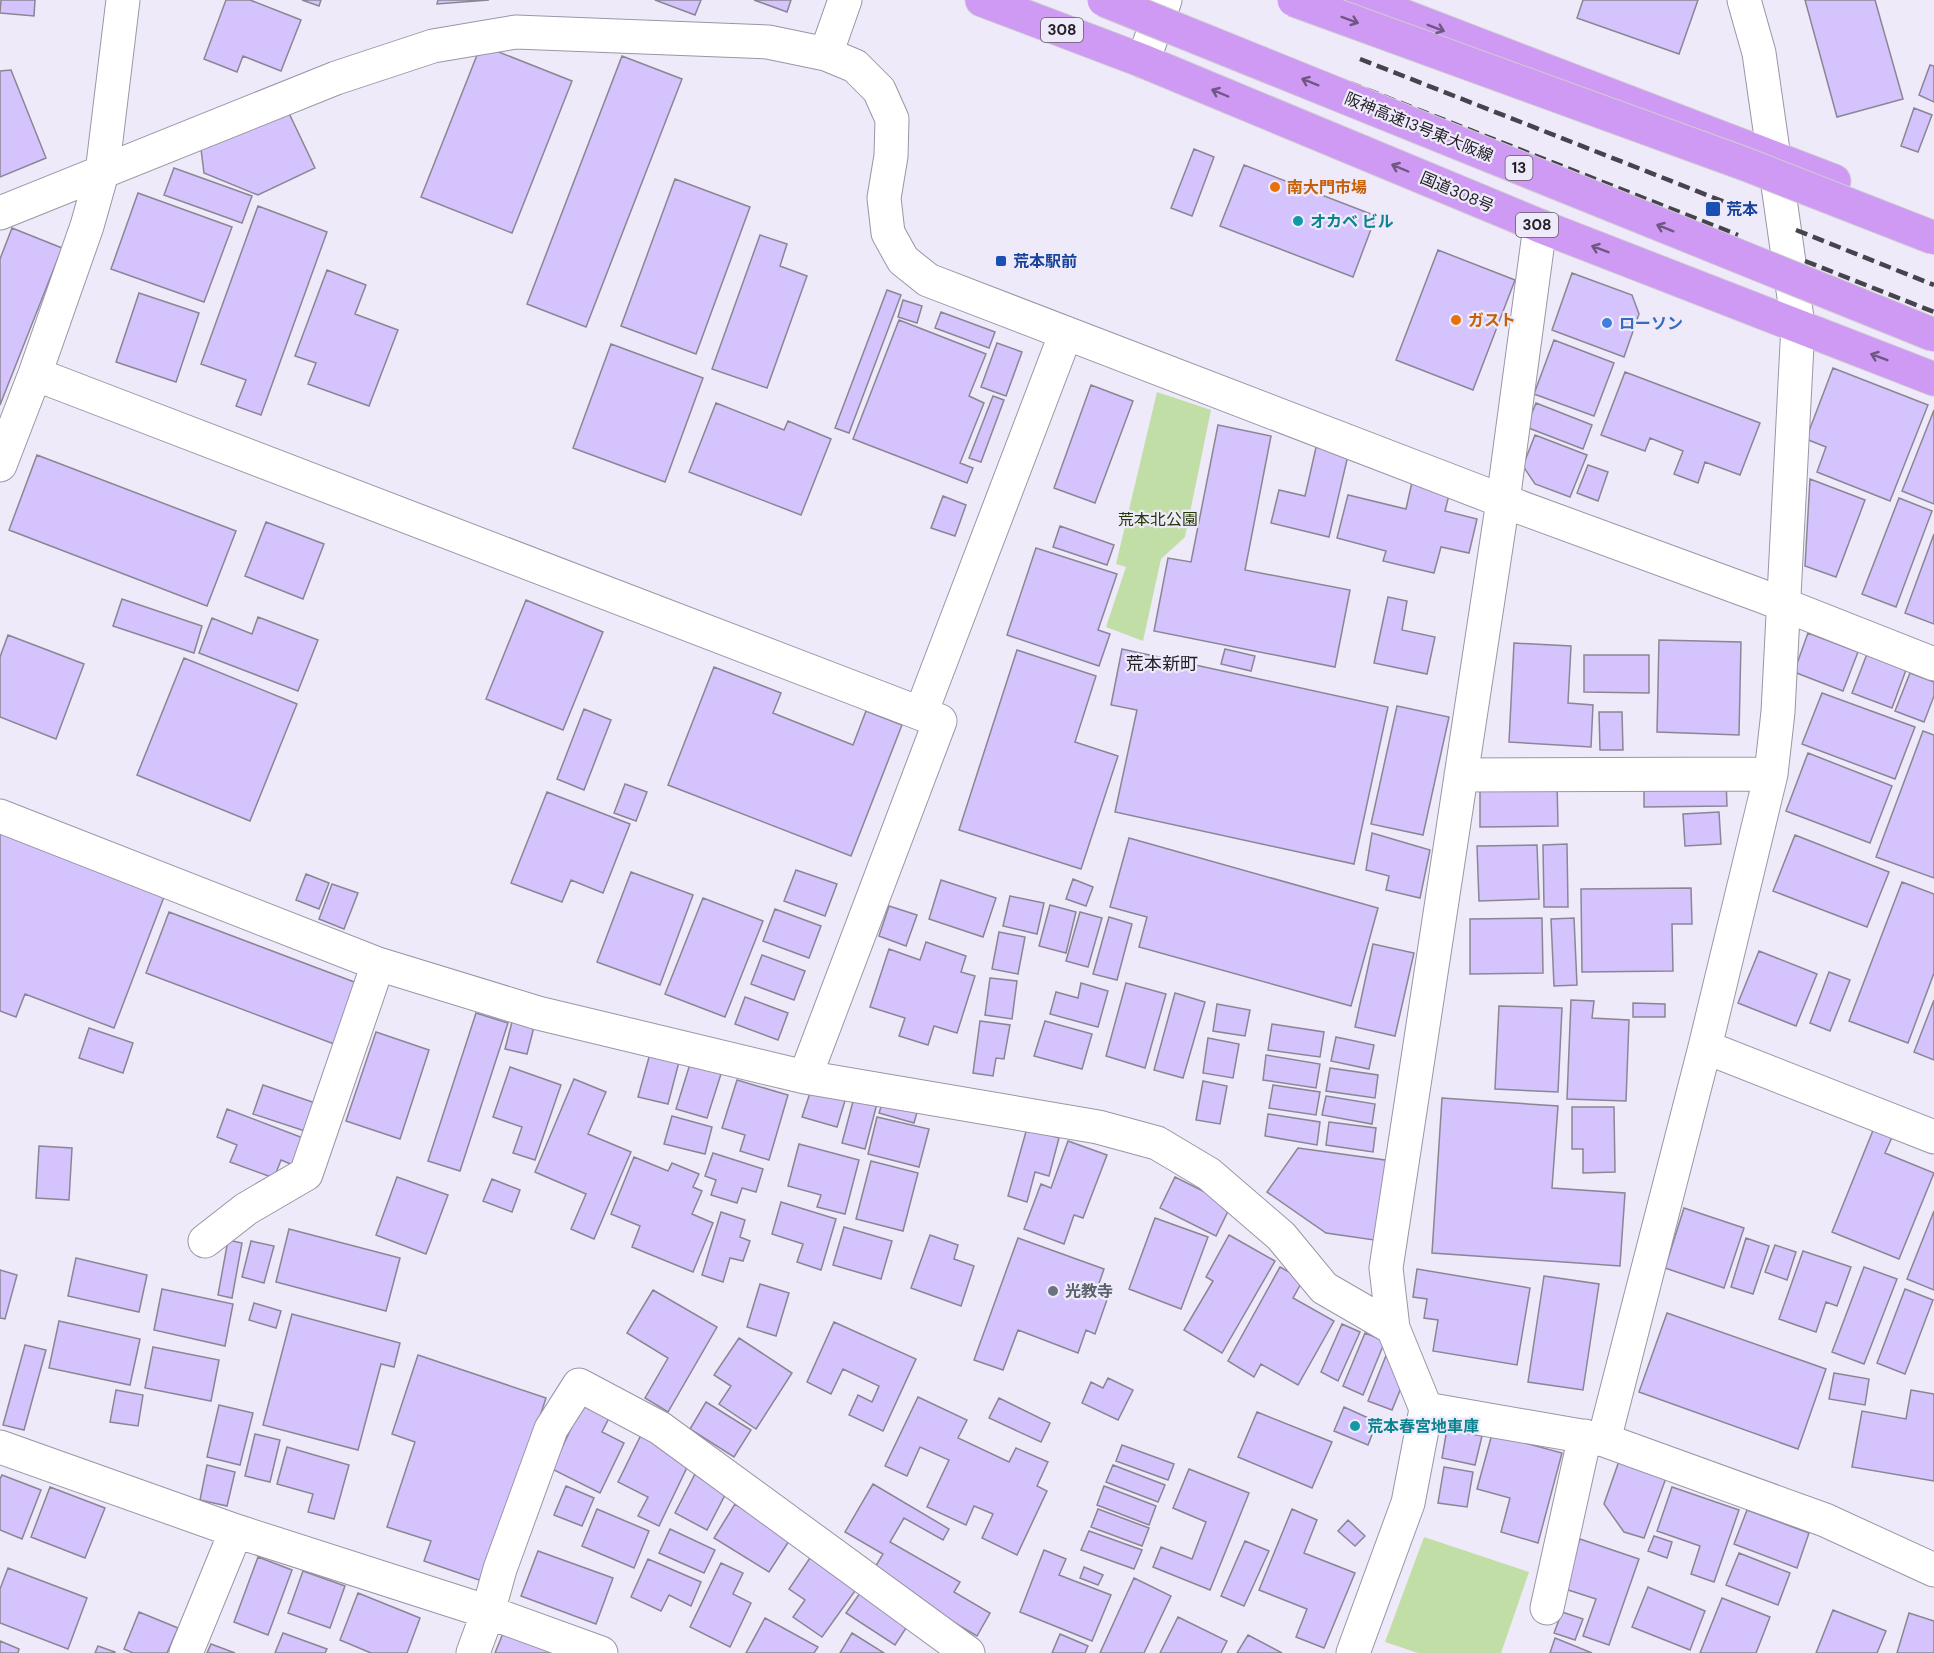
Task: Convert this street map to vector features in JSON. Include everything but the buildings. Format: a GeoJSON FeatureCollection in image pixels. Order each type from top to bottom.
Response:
{"type":"FeatureCollection","features":[{"type":"Feature","properties":{"kind":"highway","name":"国道308号"},"geometry":{"type":"LineString","coordinates":[[982,0],[1143,61],[1540,226],[1934,379]]}},
{"type":"Feature","properties":{"kind":"highway","name":"阪神高速13号東大阪線"},"geometry":{"type":"LineString","coordinates":[[1104,0],[1711,247],[1934,335]]}},
{"type":"Feature","properties":{"kind":"highway"},"geometry":{"type":"LineString","coordinates":[[1294,0],[1744,164],[1934,238]]}},
{"type":"Feature","properties":{"kind":"highway"},"geometry":{"type":"LineString","coordinates":[[1362,0],[1934,221]]}},
{"type":"Feature","properties":{"kind":"highway"},"geometry":{"type":"LineString","coordinates":[[1711,247],[1934,318]]}},
{"type":"Feature","properties":{"kind":"street"},"geometry":{"type":"LineString","coordinates":[[0,465],[87,226],[102,172],[123,0]]}},
{"type":"Feature","properties":{"kind":"street"},"geometry":{"type":"LineString","coordinates":[[826,54],[845,0]]}},
{"type":"Feature","properties":{"kind":"street"},"geometry":{"type":"LineString","coordinates":[[1143,61],[1165,0]]}},
{"type":"Feature","properties":{"kind":"street"},"geometry":{"type":"LineString","coordinates":[[1546,1608],[1705,1047],[1772,774],[1778,712],[1798,325],[1759,53],[1744,0]]}},
{"type":"Feature","properties":{"kind":"street"},"geometry":{"type":"LineString","coordinates":[[0,213],[336,78],[433,46],[516,32],[768,42],[826,54],[855,66],[879,90],[892,119],[891,156],[884,198],[888,234],[903,260],[928,280],[1503,501],[1784,604],[1934,664]]}},
{"type":"Feature","properties":{"kind":"street"},"geometry":{"type":"LineString","coordinates":[[1353,1653],[1408,1503],[1426,1408],[1393,1328],[1386,1268],[1503,501],[1540,226]]}},
{"type":"Feature","properties":{"kind":"street"},"geometry":{"type":"LineString","coordinates":[[921,713],[1066,333]]}},
{"type":"Feature","properties":{"kind":"street"},"geometry":{"type":"LineString","coordinates":[[35,374],[940,720],[805,1077]]}},
{"type":"Feature","properties":{"kind":"street"},"geometry":{"type":"LineString","coordinates":[[1461,775],[1772,774]]}},
{"type":"Feature","properties":{"kind":"street"},"geometry":{"type":"LineString","coordinates":[[0,816],[378,964],[538,1013],[805,1077],[1098,1127],[1157,1143],[1209,1174],[1281,1236],[1324,1288],[1393,1328]]}},
{"type":"Feature","properties":{"kind":"street"},"geometry":{"type":"LineString","coordinates":[[205,1241],[246,1209],[306,1174],[378,964]]}},
{"type":"Feature","properties":{"kind":"street"},"geometry":{"type":"LineString","coordinates":[[1705,1047],[1934,1137]]}},
{"type":"Feature","properties":{"kind":"street"},"geometry":{"type":"LineString","coordinates":[[473,1653],[500,1569],[551,1429],[579,1385],[660,1428],[968,1653]]}},
{"type":"Feature","properties":{"kind":"street"},"geometry":{"type":"LineString","coordinates":[[1426,1408],[1594,1438],[1825,1520],[1934,1570]]}},
{"type":"Feature","properties":{"kind":"street"},"geometry":{"type":"LineString","coordinates":[[0,1447],[236,1531],[488,1612],[601,1653]]}},
{"type":"Feature","properties":{"kind":"street"},"geometry":{"type":"LineString","coordinates":[[186,1653],[236,1531]]}},
{"type":"Feature","properties":{"kind":"green space","name":"荒本北公園"},"geometry":{"type":"Polygon","coordinates":[[[1157,392],[1211,410],[1185,537],[1161,559],[1143,641],[1106,627],[1126,567],[1116,564],[1157,392]]]}},
{"type":"Feature","properties":{"kind":"green space"},"geometry":{"type":"Polygon","coordinates":[[[1424,1537],[1529,1572],[1501,1653],[1418,1653],[1385,1642],[1424,1537]]]}},
{"type":"Feature","properties":{"kind":"railway"},"geometry":{"type":"LineString","coordinates":[[1360,59],[1740,208]]}},
{"type":"Feature","properties":{"kind":"railway"},"geometry":{"type":"LineString","coordinates":[[1350,83],[1738,235]]}},
{"type":"Feature","properties":{"kind":"railway"},"geometry":{"type":"LineString","coordinates":[[1796,230],[1934,285]]}},
{"type":"Feature","properties":{"kind":"railway"},"geometry":{"type":"LineString","coordinates":[[1805,261],[1934,312]]}},
{"type":"Feature","properties":{"kind":"place","name":"南大門市場"},"geometry":{"type":"Point","coordinates":[1275,187]}},
{"type":"Feature","properties":{"kind":"place","name":"荒本"},"geometry":{"type":"Point","coordinates":[1713,209]}},
{"type":"Feature","properties":{"kind":"place","name":"オカベ ビル"},"geometry":{"type":"Point","coordinates":[1298,221]}},
{"type":"Feature","properties":{"kind":"place","name":"荒本駅前"},"geometry":{"type":"Point","coordinates":[1001,261]}},
{"type":"Feature","properties":{"kind":"place","name":"ガスト"},"geometry":{"type":"Point","coordinates":[1456,320]}},
{"type":"Feature","properties":{"kind":"place","name":"ローソン"},"geometry":{"type":"Point","coordinates":[1607,323]}},
{"type":"Feature","properties":{"kind":"place","name":"光教寺"},"geometry":{"type":"Point","coordinates":[1053,1291]}},
{"type":"Feature","properties":{"kind":"place","name":"荒本春宮地車庫"},"geometry":{"type":"Point","coordinates":[1355,1426]}},
{"type":"Feature","properties":{"kind":"district","name":"荒本新町"},"geometry":{"type":"Point","coordinates":[1162,664]}}]}
